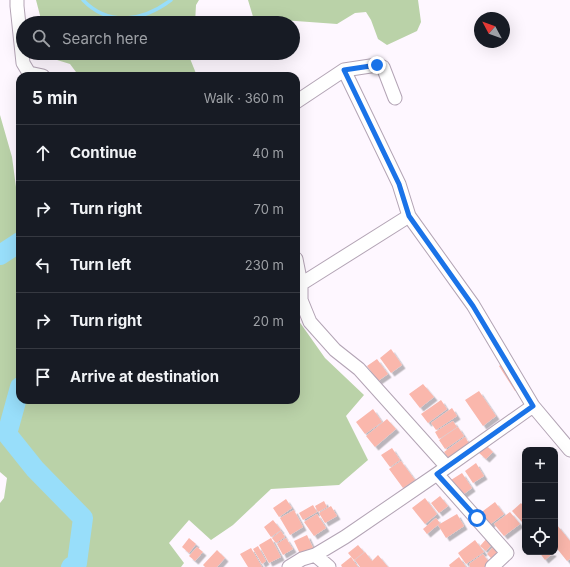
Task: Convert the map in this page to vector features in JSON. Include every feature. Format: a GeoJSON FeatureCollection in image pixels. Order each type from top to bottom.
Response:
{"type":"FeatureCollection","features":[{"type":"Feature","properties":{"kind":"street"},"geometry":{"type":"LineString","coordinates":[[17,0],[19,16]]}},
{"type":"Feature","properties":{"kind":"street"},"geometry":{"type":"LineString","coordinates":[[23,60],[28,72]]}},
{"type":"Feature","properties":{"kind":"street"},"geometry":{"type":"LineString","coordinates":[[300,99],[344,70],[377,65],[383,67],[395,98]]}},
{"type":"Feature","properties":{"kind":"street"},"geometry":{"type":"LineString","coordinates":[[344,70],[399,184],[409,216],[473,306],[533,406],[570,450]]}},
{"type":"Feature","properties":{"kind":"street"},"geometry":{"type":"LineString","coordinates":[[301,284],[409,216]]}},
{"type":"Feature","properties":{"kind":"street"},"geometry":{"type":"LineString","coordinates":[[300,279],[301,300],[310,322],[335,350],[359,369],[507,553],[492,567]]}},
{"type":"Feature","properties":{"kind":"street"},"geometry":{"type":"LineString","coordinates":[[289,567],[302,559],[315,555],[344,537],[442,471],[533,406]]}},
{"type":"Feature","properties":{"kind":"street"},"geometry":{"type":"LineString","coordinates":[[315,555],[329,567]]}},
{"type":"Feature","properties":{"kind":"green space"},"geometry":{"type":"Polygon","coordinates":[[[36,0],[199,0],[196,5],[195,16],[40,16],[36,0]]]}},
{"type":"Feature","properties":{"kind":"green space"},"geometry":{"type":"Polygon","coordinates":[[[248,0],[418,0],[421,22],[417,31],[387,45],[378,39],[371,20],[366,12],[355,13],[337,24],[300,21],[300,16],[253,16],[248,0]]]}},
{"type":"Feature","properties":{"kind":"green space"},"geometry":{"type":"Polygon","coordinates":[[[57,60],[191,60],[195,72],[76,72],[70,64],[57,60]]]}},
{"type":"Feature","properties":{"kind":"green space"},"geometry":{"type":"Polygon","coordinates":[[[0,115],[12,157],[16,187],[16,404],[300,404],[300,323],[325,358],[364,395],[346,416],[368,460],[339,485],[271,489],[233,525],[211,540],[189,520],[169,543],[184,563],[181,567],[0,567],[0,503],[4,498],[7,478],[0,472],[0,115]]]}},
{"type":"Feature","properties":{"kind":"building"},"geometry":{"type":"Polygon","coordinates":[[[391,349],[402,365],[391,373],[380,358],[391,349]]]}},
{"type":"Feature","properties":{"kind":"building"},"geometry":{"type":"Polygon","coordinates":[[[377,359],[388,374],[378,381],[367,366],[377,359]]]}},
{"type":"Feature","properties":{"kind":"building"},"geometry":{"type":"Polygon","coordinates":[[[505,362],[522,387],[515,391],[499,366],[505,362]]]}},
{"type":"Feature","properties":{"kind":"building"},"geometry":{"type":"Polygon","coordinates":[[[423,384],[434,397],[420,408],[409,394],[423,384]]]}},
{"type":"Feature","properties":{"kind":"building"},"geometry":{"type":"Polygon","coordinates":[[[479,391],[496,416],[483,426],[465,400],[479,391]]]}},
{"type":"Feature","properties":{"kind":"building"},"geometry":{"type":"Polygon","coordinates":[[[441,400],[447,409],[428,423],[421,414],[441,400]]]}},
{"type":"Feature","properties":{"kind":"building"},"geometry":{"type":"Polygon","coordinates":[[[452,408],[457,416],[436,430],[431,423],[452,408]]]}},
{"type":"Feature","properties":{"kind":"building"},"geometry":{"type":"Polygon","coordinates":[[[373,409],[382,422],[365,434],[356,422],[373,409]]]}},
{"type":"Feature","properties":{"kind":"building"},"geometry":{"type":"Polygon","coordinates":[[[387,419],[396,429],[375,447],[366,436],[387,419]]]}},
{"type":"Feature","properties":{"kind":"building"},"geometry":{"type":"Polygon","coordinates":[[[453,421],[457,427],[439,439],[435,432],[453,421]]]}},
{"type":"Feature","properties":{"kind":"building"},"geometry":{"type":"Polygon","coordinates":[[[458,427],[464,436],[445,449],[439,440],[458,427]]]}},
{"type":"Feature","properties":{"kind":"building"},"geometry":{"type":"Polygon","coordinates":[[[465,437],[470,445],[449,459],[444,452],[465,437]]]}},
{"type":"Feature","properties":{"kind":"building"},"geometry":{"type":"Polygon","coordinates":[[[486,445],[493,452],[486,459],[479,453],[486,445]]]}},
{"type":"Feature","properties":{"kind":"building"},"geometry":{"type":"Polygon","coordinates":[[[392,448],[400,460],[390,467],[381,455],[392,448]]]}},
{"type":"Feature","properties":{"kind":"building"},"geometry":{"type":"Polygon","coordinates":[[[401,461],[415,480],[403,488],[389,469],[401,461]]]}},
{"type":"Feature","properties":{"kind":"building"},"geometry":{"type":"Polygon","coordinates":[[[476,463],[484,476],[473,483],[465,471],[476,463]]]}},
{"type":"Feature","properties":{"kind":"building"},"geometry":{"type":"Polygon","coordinates":[[[462,473],[472,488],[461,496],[451,480],[462,473]]]}},
{"type":"Feature","properties":{"kind":"building"},"geometry":{"type":"Polygon","coordinates":[[[440,496],[448,506],[439,513],[431,503],[440,496]]]}},
{"type":"Feature","properties":{"kind":"building"},"geometry":{"type":"Polygon","coordinates":[[[425,498],[437,514],[425,524],[412,508],[425,498]]]}},
{"type":"Feature","properties":{"kind":"building"},"geometry":{"type":"Polygon","coordinates":[[[286,499],[292,508],[279,517],[273,508],[286,499]]]}},
{"type":"Feature","properties":{"kind":"building"},"geometry":{"type":"Polygon","coordinates":[[[324,501],[327,507],[318,512],[315,506],[324,501]]]}},
{"type":"Feature","properties":{"kind":"building"},"geometry":{"type":"Polygon","coordinates":[[[495,502],[504,514],[488,526],[479,514],[495,502]]]}},
{"type":"Feature","properties":{"kind":"building"},"geometry":{"type":"Polygon","coordinates":[[[521,503],[522,522],[512,511],[521,503]]]}},
{"type":"Feature","properties":{"kind":"building"},"geometry":{"type":"Polygon","coordinates":[[[313,505],[317,512],[303,520],[299,513],[313,505]]]}},
{"type":"Feature","properties":{"kind":"building"},"geometry":{"type":"Polygon","coordinates":[[[331,506],[337,516],[325,523],[319,513],[331,506]]]}},
{"type":"Feature","properties":{"kind":"building"},"geometry":{"type":"Polygon","coordinates":[[[294,510],[303,527],[290,535],[280,518],[294,510]]]}},
{"type":"Feature","properties":{"kind":"building"},"geometry":{"type":"Polygon","coordinates":[[[510,512],[520,524],[504,536],[494,524],[510,512]]]}},
{"type":"Feature","properties":{"kind":"building"},"geometry":{"type":"Polygon","coordinates":[[[317,514],[326,528],[314,536],[304,522],[317,514]]]}},
{"type":"Feature","properties":{"kind":"building"},"geometry":{"type":"Polygon","coordinates":[[[457,514],[464,526],[446,538],[438,525],[457,514]]]}},
{"type":"Feature","properties":{"kind":"building"},"geometry":{"type":"Polygon","coordinates":[[[436,518],[440,523],[427,534],[423,529],[436,518]]]}},
{"type":"Feature","properties":{"kind":"building"},"geometry":{"type":"Polygon","coordinates":[[[273,520],[281,530],[271,537],[264,527],[273,520]]]}},
{"type":"Feature","properties":{"kind":"building"},"geometry":{"type":"Polygon","coordinates":[[[558,526],[570,541],[570,559],[567,561],[558,550],[558,526]]]}},
{"type":"Feature","properties":{"kind":"building"},"geometry":{"type":"Polygon","coordinates":[[[281,531],[285,537],[276,543],[272,538],[281,531]]]}},
{"type":"Feature","properties":{"kind":"building"},"geometry":{"type":"Polygon","coordinates":[[[307,535],[315,552],[302,558],[294,541],[307,535]]]}},
{"type":"Feature","properties":{"kind":"building"},"geometry":{"type":"Polygon","coordinates":[[[488,537],[494,542],[486,551],[480,546],[488,537]]]}},
{"type":"Feature","properties":{"kind":"building"},"geometry":{"type":"Polygon","coordinates":[[[189,538],[196,544],[189,553],[182,547],[189,538]]]}},
{"type":"Feature","properties":{"kind":"building"},"geometry":{"type":"Polygon","coordinates":[[[271,538],[281,557],[269,563],[259,545],[271,538]]]}},
{"type":"Feature","properties":{"kind":"building"},"geometry":{"type":"Polygon","coordinates":[[[286,538],[293,549],[283,555],[277,544],[286,538]]]}},
{"type":"Feature","properties":{"kind":"building"},"geometry":{"type":"Polygon","coordinates":[[[475,540],[484,552],[466,564],[458,553],[475,540]]]}},
{"type":"Feature","properties":{"kind":"building"},"geometry":{"type":"Polygon","coordinates":[[[358,545],[364,552],[354,560],[348,553],[358,545]]]}},
{"type":"Feature","properties":{"kind":"building"},"geometry":{"type":"Polygon","coordinates":[[[258,546],[266,561],[262,564],[253,549],[258,546]]]}},
{"type":"Feature","properties":{"kind":"building"},"geometry":{"type":"Polygon","coordinates":[[[494,546],[501,553],[494,561],[487,554],[494,546]]]}},
{"type":"Feature","properties":{"kind":"building"},"geometry":{"type":"Polygon","coordinates":[[[197,547],[203,552],[195,561],[189,556],[197,547]]]}},
{"type":"Feature","properties":{"kind":"building"},"geometry":{"type":"Polygon","coordinates":[[[251,548],[262,567],[248,567],[240,554],[251,548]]]}},
{"type":"Feature","properties":{"kind":"building"},"geometry":{"type":"Polygon","coordinates":[[[217,550],[225,558],[217,567],[205,567],[203,565],[217,550]]]}},
{"type":"Feature","properties":{"kind":"building"},"geometry":{"type":"Polygon","coordinates":[[[365,552],[372,561],[378,555],[388,567],[360,567],[355,560],[365,552]]]}},
{"type":"Feature","properties":{"kind":"building"},"geometry":{"type":"Polygon","coordinates":[[[483,554],[492,566],[470,567],[469,564],[483,554]]]}},
{"type":"Feature","properties":{"kind":"building"},"geometry":{"type":"Polygon","coordinates":[[[541,555],[551,555],[545,560],[541,555]]]}},
{"type":"Feature","properties":{"kind":"building"},"geometry":{"type":"Polygon","coordinates":[[[351,557],[358,567],[342,567],[341,565],[351,557]]]}},
{"type":"Feature","properties":{"kind":"building"},"geometry":{"type":"Polygon","coordinates":[[[459,557],[466,567],[450,567],[449,565],[459,557]]]}},
{"type":"Feature","properties":{"kind":"waterway"},"geometry":{"type":"LineString","coordinates":[[83,0],[93,9],[111,16]]}},
{"type":"Feature","properties":{"kind":"waterway"},"geometry":{"type":"LineString","coordinates":[[138,16],[149,13],[171,0]]}},
{"type":"Feature","properties":{"kind":"waterway"},"geometry":{"type":"LineString","coordinates":[[0,255],[16,245]]}},
{"type":"Feature","properties":{"kind":"waterway"},"geometry":{"type":"LineString","coordinates":[[16,401],[7,434],[35,469],[83,518],[77,563],[71,567]]}},
{"type":"Feature","properties":{"kind":"route"},"geometry":{"type":"LineString","coordinates":[[377,65],[344,70],[399,184],[409,216],[473,306],[533,406],[437,474],[477,518]]}}]}
